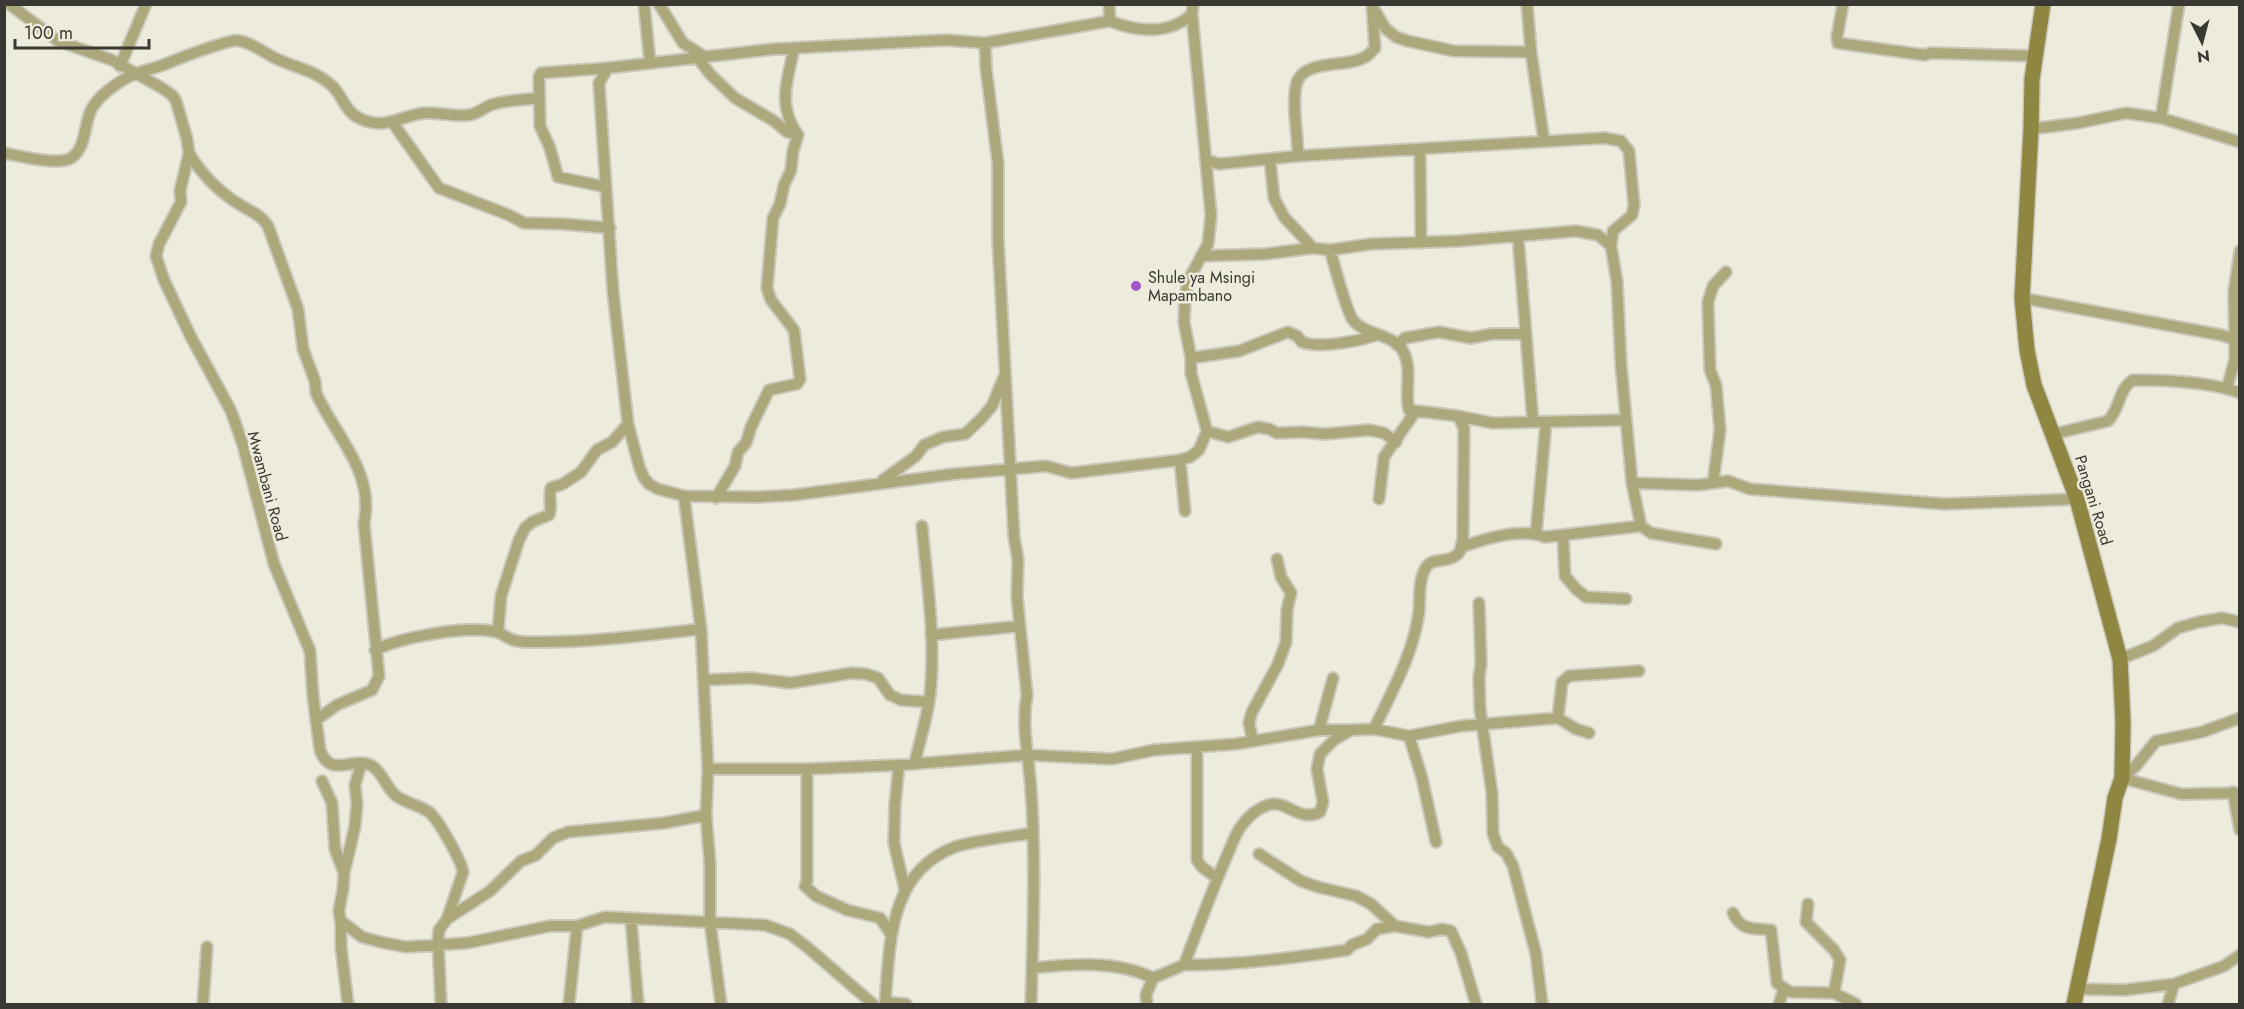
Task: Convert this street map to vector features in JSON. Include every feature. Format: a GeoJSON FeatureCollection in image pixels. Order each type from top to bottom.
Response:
{"type":"FeatureCollection","features":[{"type":"Feature","properties":{"kind":"main road","name":"Pangani Road"},"geometry":{"type":"LineString","coordinates":[[2043,4],[2032,79],[2022,298],[2029,366],[2077,499],[2120,659],[2123,722],[2122,778],[2115,798],[2109,839],[2073,1005]]}},
{"type":"Feature","properties":{"kind":"street","name":"Mwambani Road"},"geometry":{"type":"LineString","coordinates":[[9,4],[58,40],[112,60],[172,95],[179,109],[189,153],[180,191],[181,202],[159,244],[156,256],[164,280],[191,337],[231,411],[243,445],[274,564],[310,651],[322,758],[336,766],[361,764]]}},
{"type":"Feature","properties":{"kind":"street"},"geometry":{"type":"LineString","coordinates":[[120,66],[146,4]]}},
{"type":"Feature","properties":{"kind":"street"},"geometry":{"type":"LineString","coordinates":[[644,4],[650,62]]}},
{"type":"Feature","properties":{"kind":"street"},"geometry":{"type":"LineString","coordinates":[[659,4],[683,43],[701,57],[710,75],[735,98],[774,121],[787,132],[798,135]]}},
{"type":"Feature","properties":{"kind":"street"},"geometry":{"type":"LineString","coordinates":[[1109,4],[1110,21]]}},
{"type":"Feature","properties":{"kind":"street"},"geometry":{"type":"LineString","coordinates":[[1527,4],[1531,52],[1544,141]]}},
{"type":"Feature","properties":{"kind":"street"},"geometry":{"type":"LineString","coordinates":[[1843,4],[1838,43],[1924,55],[1931,53],[2035,56]]}},
{"type":"Feature","properties":{"kind":"street"},"geometry":{"type":"LineString","coordinates":[[2161,118],[2179,4]]}},
{"type":"Feature","properties":{"kind":"street"},"geometry":{"type":"LineString","coordinates":[[1372,5],[1384,28],[1396,37],[1408,41],[1454,51],[1531,52]]}},
{"type":"Feature","properties":{"kind":"street"},"geometry":{"type":"LineString","coordinates":[[1298,156],[1295,98],[1297,80],[1313,67],[1352,61],[1367,56],[1375,48],[1372,5]]}},
{"type":"Feature","properties":{"kind":"street"},"geometry":{"type":"LineString","coordinates":[[608,68],[599,83],[613,292],[628,424],[644,478],[658,489],[684,496],[716,498],[794,495],[1046,466],[1071,473],[1190,458],[1199,450],[1207,431],[1191,373],[1191,357],[1184,322],[1188,281],[1208,244],[1211,215],[1192,9]]}},
{"type":"Feature","properties":{"kind":"street"},"geometry":{"type":"LineString","coordinates":[[606,187],[558,177],[550,148],[540,126],[540,73],[794,49],[946,39],[985,43],[1110,21],[1130,29],[1153,30],[1184,22],[1192,9]]}},
{"type":"Feature","properties":{"kind":"street"},"geometry":{"type":"LineString","coordinates":[[4,153],[51,161],[72,158],[80,145],[94,104],[111,89],[135,74],[163,65],[181,56],[234,40],[244,42],[279,60],[306,68],[323,78],[333,86],[348,111],[358,118],[373,123],[393,123],[425,113],[472,115],[493,104],[539,98]]}},
{"type":"Feature","properties":{"kind":"street"},"geometry":{"type":"LineString","coordinates":[[985,43],[998,164],[998,239],[1014,537],[1018,560],[1017,597],[1027,695],[1024,709],[1032,833],[1030,1005]]}},
{"type":"Feature","properties":{"kind":"street"},"geometry":{"type":"LineString","coordinates":[[794,49],[784,105],[792,127],[798,135]]}},
{"type":"Feature","properties":{"kind":"street"},"geometry":{"type":"LineString","coordinates":[[2031,129],[2078,123],[2126,113],[2161,118],[2240,142]]}},
{"type":"Feature","properties":{"kind":"street"},"geometry":{"type":"LineString","coordinates":[[393,123],[407,139],[439,188],[509,214],[524,224],[564,224],[610,228]]}},
{"type":"Feature","properties":{"kind":"street"},"geometry":{"type":"LineString","coordinates":[[716,498],[735,465],[738,452],[746,443],[768,392],[771,389],[798,384],[800,380],[794,330],[771,300],[767,288],[773,218],[780,204],[783,185],[791,170],[798,135]]}},
{"type":"Feature","properties":{"kind":"street"},"geometry":{"type":"LineString","coordinates":[[1206,160],[1219,164],[1298,156],[1544,141],[1604,138],[1621,141],[1629,150],[1634,205],[1632,215],[1612,231],[1611,246],[1617,282],[1621,365],[1632,483],[1641,526]]}},
{"type":"Feature","properties":{"kind":"street"},"geometry":{"type":"LineString","coordinates":[[1420,150],[1421,243]]}},
{"type":"Feature","properties":{"kind":"street"},"geometry":{"type":"LineString","coordinates":[[189,153],[199,171],[263,220],[275,243],[299,313],[303,349],[315,381],[316,393],[361,474],[367,493],[368,508],[364,523],[379,676],[375,686],[363,695],[337,705],[316,720]]}},
{"type":"Feature","properties":{"kind":"street"},"geometry":{"type":"LineString","coordinates":[[1270,160],[1274,198],[1284,217],[1313,248]]}},
{"type":"Feature","properties":{"kind":"street"},"geometry":{"type":"LineString","coordinates":[[1201,256],[1265,254],[1313,248],[1330,250],[1371,244],[1421,243],[1576,231],[1598,235],[1611,246]]}},
{"type":"Feature","properties":{"kind":"street"},"geometry":{"type":"LineString","coordinates":[[1518,236],[1533,422]]}},
{"type":"Feature","properties":{"kind":"street"},"geometry":{"type":"LineString","coordinates":[[1330,250],[1352,319],[1362,328],[1397,345],[1403,352],[1408,372],[1406,401],[1409,410],[1493,423],[1626,420]]}},
{"type":"Feature","properties":{"kind":"street"},"geometry":{"type":"LineString","coordinates":[[2227,388],[2233,370],[2236,346],[2234,292],[2240,251]]}},
{"type":"Feature","properties":{"kind":"street"},"geometry":{"type":"LineString","coordinates":[[1713,483],[1719,430],[1716,385],[1710,370],[1708,303],[1713,286],[1726,272]]}},
{"type":"Feature","properties":{"kind":"street"},"geometry":{"type":"LineString","coordinates":[[2022,298],[2221,335],[2236,346]]}},
{"type":"Feature","properties":{"kind":"street"},"geometry":{"type":"LineString","coordinates":[[1191,357],[1239,351],[1288,332],[1297,336],[1302,342],[1313,345],[1360,340],[1376,335]]}},
{"type":"Feature","properties":{"kind":"street"},"geometry":{"type":"LineString","coordinates":[[1397,345],[1405,338],[1439,332],[1471,338],[1492,334],[1526,334]]}},
{"type":"Feature","properties":{"kind":"street"},"geometry":{"type":"LineString","coordinates":[[877,484],[916,456],[924,445],[943,437],[964,434],[992,405],[1005,373]]}},
{"type":"Feature","properties":{"kind":"street"},"geometry":{"type":"LineString","coordinates":[[2054,434],[2108,421],[2115,414],[2126,384],[2133,380],[2227,388],[2240,393]]}},
{"type":"Feature","properties":{"kind":"street"},"geometry":{"type":"LineString","coordinates":[[1378,499],[1384,457],[1415,412]]}},
{"type":"Feature","properties":{"kind":"street"},"geometry":{"type":"LineString","coordinates":[[1374,729],[1414,642],[1421,584],[1426,567],[1431,563],[1441,562],[1455,556],[1460,551],[1463,538],[1464,428],[1458,416]]}},
{"type":"Feature","properties":{"kind":"street"},"geometry":{"type":"LineString","coordinates":[[1536,534],[1546,422]]}},
{"type":"Feature","properties":{"kind":"street"},"geometry":{"type":"LineString","coordinates":[[498,632],[501,596],[525,528],[532,522],[549,515],[551,488],[563,484],[581,472],[597,450],[612,442],[628,424]]}},
{"type":"Feature","properties":{"kind":"street"},"geometry":{"type":"LineString","coordinates":[[1207,431],[1228,437],[1258,428],[1269,429],[1277,433],[1325,434],[1369,430],[1384,433],[1396,442]]}},
{"type":"Feature","properties":{"kind":"street"},"geometry":{"type":"LineString","coordinates":[[1180,460],[1185,511]]}},
{"type":"Feature","properties":{"kind":"street"},"geometry":{"type":"LineString","coordinates":[[1632,483],[1698,485],[1728,481],[1750,489],[1945,504],[2077,499]]}},
{"type":"Feature","properties":{"kind":"street"},"geometry":{"type":"LineString","coordinates":[[684,496],[701,629],[708,769],[706,815],[710,900],[721,1005]]}},
{"type":"Feature","properties":{"kind":"street"},"geometry":{"type":"LineString","coordinates":[[915,762],[928,702],[931,635],[922,526]]}},
{"type":"Feature","properties":{"kind":"street"},"geometry":{"type":"LineString","coordinates":[[1461,547],[1496,537],[1536,534],[1545,537],[1563,536],[1641,526],[1652,533],[1716,544]]}},
{"type":"Feature","properties":{"kind":"street"},"geometry":{"type":"LineString","coordinates":[[1563,536],[1565,576],[1576,589],[1586,597],[1626,599]]}},
{"type":"Feature","properties":{"kind":"street"},"geometry":{"type":"LineString","coordinates":[[1253,741],[1249,723],[1252,712],[1278,664],[1286,642],[1287,610],[1291,593],[1281,577],[1277,559]]}},
{"type":"Feature","properties":{"kind":"street"},"geometry":{"type":"LineString","coordinates":[[1479,603],[1481,664],[1479,678],[1492,793],[1493,834],[1498,847],[1506,853],[1513,866],[1536,954],[1542,1005]]}},
{"type":"Feature","properties":{"kind":"street"},"geometry":{"type":"LineString","coordinates":[[2120,659],[2153,646],[2178,628],[2222,618],[2240,622]]}},
{"type":"Feature","properties":{"kind":"street"},"geometry":{"type":"LineString","coordinates":[[931,635],[1020,626]]}},
{"type":"Feature","properties":{"kind":"street"},"geometry":{"type":"LineString","coordinates":[[375,650],[390,642],[466,629],[498,632],[515,641],[540,642],[628,638],[701,629]]}},
{"type":"Feature","properties":{"kind":"street"},"geometry":{"type":"LineString","coordinates":[[1558,718],[1562,682],[1569,676],[1639,670]]}},
{"type":"Feature","properties":{"kind":"street"},"geometry":{"type":"LineString","coordinates":[[704,680],[751,678],[790,683],[852,673],[866,674],[878,678],[890,695],[901,700],[928,702]]}},
{"type":"Feature","properties":{"kind":"street"},"geometry":{"type":"LineString","coordinates":[[1318,730],[1333,678]]}},
{"type":"Feature","properties":{"kind":"street"},"geometry":{"type":"LineString","coordinates":[[708,769],[807,769],[899,765],[1028,755],[1112,759],[1154,750],[1197,748],[1318,730],[1374,729],[1409,736],[1483,723],[1558,718],[1576,729],[1589,733]]}},
{"type":"Feature","properties":{"kind":"street"},"geometry":{"type":"LineString","coordinates":[[2122,778],[2135,767],[2156,741],[2202,732],[2240,718]]}},
{"type":"Feature","properties":{"kind":"street"},"geometry":{"type":"LineString","coordinates":[[1184,965],[1217,878],[1242,824],[1251,814],[1267,805],[1276,804],[1299,814],[1313,815],[1320,812],[1323,802],[1317,769],[1320,754],[1334,740],[1351,730]]}},
{"type":"Feature","properties":{"kind":"street"},"geometry":{"type":"LineString","coordinates":[[1409,736],[1422,778],[1436,842]]}},
{"type":"Feature","properties":{"kind":"street"},"geometry":{"type":"LineString","coordinates":[[1197,748],[1197,860],[1202,867],[1217,878]]}},
{"type":"Feature","properties":{"kind":"street"},"geometry":{"type":"LineString","coordinates":[[348,1005],[341,947],[340,904],[344,873],[355,825],[357,804],[355,785],[361,764],[373,767],[395,795],[430,813],[453,848],[463,872],[438,939],[441,1005]]}},
{"type":"Feature","properties":{"kind":"street"},"geometry":{"type":"LineString","coordinates":[[899,765],[894,843],[906,891]]}},
{"type":"Feature","properties":{"kind":"street"},"geometry":{"type":"LineString","coordinates":[[807,769],[807,881],[805,885],[816,896],[848,910],[880,918],[890,933]]}},
{"type":"Feature","properties":{"kind":"street"},"geometry":{"type":"LineString","coordinates":[[2122,778],[2181,794],[2236,793],[2240,830]]}},
{"type":"Feature","properties":{"kind":"street"},"geometry":{"type":"LineString","coordinates":[[322,781],[332,803],[335,849],[344,873]]}},
{"type":"Feature","properties":{"kind":"street"},"geometry":{"type":"LineString","coordinates":[[447,919],[490,891],[521,861],[536,855],[553,838],[568,832],[664,823],[706,815]]}},
{"type":"Feature","properties":{"kind":"street"},"geometry":{"type":"LineString","coordinates":[[906,1005],[885,1003],[890,933],[912,879],[934,858],[957,847],[1032,833]]}},
{"type":"Feature","properties":{"kind":"street"},"geometry":{"type":"LineString","coordinates":[[1259,854],[1301,881],[1356,896],[1371,904],[1395,926]]}},
{"type":"Feature","properties":{"kind":"street"},"geometry":{"type":"LineString","coordinates":[[1808,904],[1806,922],[1840,960],[1834,993]]}},
{"type":"Feature","properties":{"kind":"street"},"geometry":{"type":"LineString","coordinates":[[1733,913],[1737,922],[1742,926],[1771,930],[1774,974],[1777,984],[1790,992],[1834,993],[1856,1005]]}},
{"type":"Feature","properties":{"kind":"street"},"geometry":{"type":"LineString","coordinates":[[341,921],[362,937],[406,947],[438,939],[503,937],[550,926],[577,926],[604,917],[631,920],[711,918],[765,925],[790,934],[873,1005]]}},
{"type":"Feature","properties":{"kind":"street"},"geometry":{"type":"LineString","coordinates":[[631,920],[638,1005]]}},
{"type":"Feature","properties":{"kind":"street"},"geometry":{"type":"LineString","coordinates":[[569,1005],[577,926]]}},
{"type":"Feature","properties":{"kind":"street"},"geometry":{"type":"LineString","coordinates":[[1032,968],[1093,965],[1129,969],[1153,978],[1184,965],[1230,965],[1347,950],[1352,945],[1367,939],[1377,929],[1395,926],[1429,932],[1442,929],[1451,931],[1461,952],[1476,1005]]}},
{"type":"Feature","properties":{"kind":"street"},"geometry":{"type":"LineString","coordinates":[[203,1005],[207,947]]}},
{"type":"Feature","properties":{"kind":"street"},"geometry":{"type":"LineString","coordinates":[[2077,989],[2124,990],[2174,984],[2224,966],[2240,955]]}},
{"type":"Feature","properties":{"kind":"street"},"geometry":{"type":"LineString","coordinates":[[1148,1005],[1146,995],[1153,978]]}},
{"type":"Feature","properties":{"kind":"street"},"geometry":{"type":"LineString","coordinates":[[2168,1005],[2174,984]]}},
{"type":"Feature","properties":{"kind":"street"},"geometry":{"type":"LineString","coordinates":[[1779,1005],[1784,988]]}},
{"type":"Feature","properties":{"kind":"place","name":"Shule ya Msingi Mapambano"},"geometry":{"type":"Point","coordinates":[1136,286]}}]}
